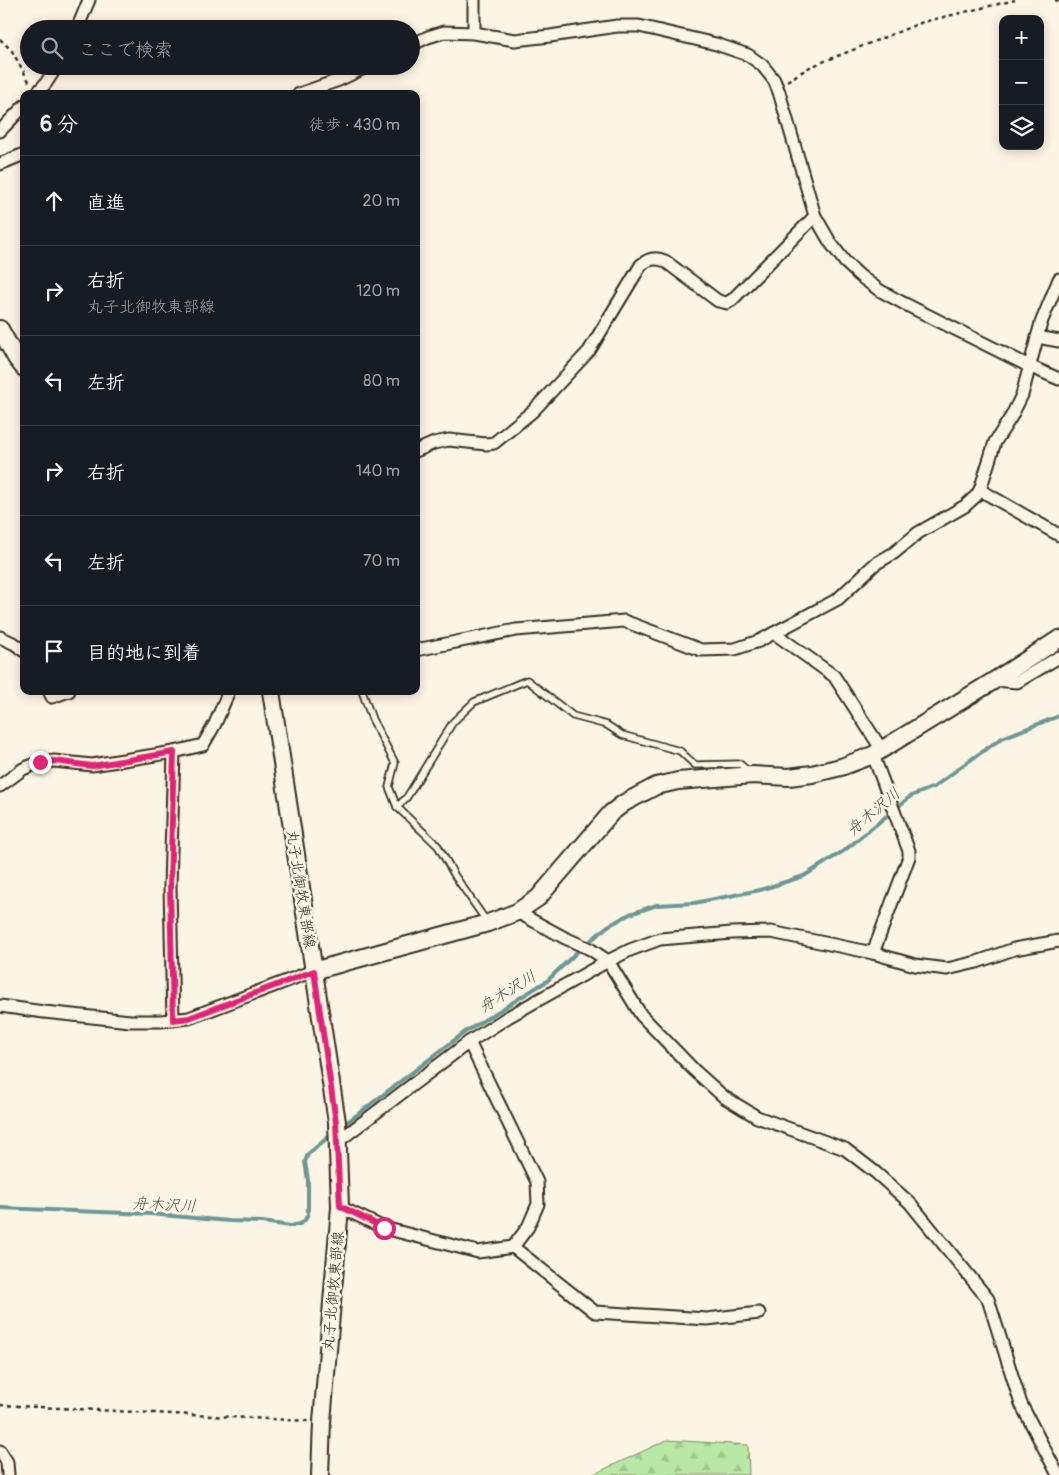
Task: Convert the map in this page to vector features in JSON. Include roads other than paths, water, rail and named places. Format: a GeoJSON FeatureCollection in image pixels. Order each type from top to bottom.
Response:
{"type":"FeatureCollection","features":[{"type":"Feature","properties":{"kind":"main road"},"geometry":{"type":"LineString","coordinates":[[0,329],[20,363]]}},
{"type":"Feature","properties":{"kind":"main road"},"geometry":{"type":"LineString","coordinates":[[314,971],[488,923],[517,912],[538,898],[611,813],[624,803],[656,786],[678,781],[753,775],[789,777],[812,774],[841,767],[877,753],[1059,639]]}},
{"type":"Feature","properties":{"kind":"main road","name":"丸子北御牧東部線"},"geometry":{"type":"LineString","coordinates":[[272,695],[336,1122],[340,1206],[322,1422],[320,1475]]}},
{"type":"Feature","properties":{"kind":"street"},"geometry":{"type":"LineString","coordinates":[[81,20],[89,0]]}},
{"type":"Feature","properties":{"kind":"street"},"geometry":{"type":"LineString","coordinates":[[474,0],[474,33]]}},
{"type":"Feature","properties":{"kind":"street"},"geometry":{"type":"LineString","coordinates":[[420,41],[444,32],[474,33],[516,40],[617,26],[639,26],[716,44],[748,55],[762,65],[777,86],[815,216],[830,242],[846,262],[860,276],[879,290],[1029,366],[1059,379]]}},
{"type":"Feature","properties":{"kind":"street"},"geometry":{"type":"LineString","coordinates":[[40,90],[51,75]]}},
{"type":"Feature","properties":{"kind":"street"},"geometry":{"type":"LineString","coordinates":[[310,90],[349,75]]}},
{"type":"Feature","properties":{"kind":"street"},"geometry":{"type":"LineString","coordinates":[[0,131],[20,110]]}},
{"type":"Feature","properties":{"kind":"street"},"geometry":{"type":"LineString","coordinates":[[0,164],[20,156]]}},
{"type":"Feature","properties":{"kind":"street"},"geometry":{"type":"LineString","coordinates":[[420,448],[449,440],[486,444],[494,443],[533,411],[589,352],[641,265],[646,261],[660,258],[718,301],[727,303],[815,216]]}},
{"type":"Feature","properties":{"kind":"street"},"geometry":{"type":"LineString","coordinates":[[420,649],[516,630],[624,621],[701,650],[735,649],[759,641],[838,599],[875,564],[894,553],[918,534],[965,506],[976,496],[980,490],[995,442],[1022,395],[1041,323],[1059,279]]}},
{"type":"Feature","properties":{"kind":"street"},"geometry":{"type":"LineString","coordinates":[[1037,338],[1059,341]]}},
{"type":"Feature","properties":{"kind":"street"},"geometry":{"type":"LineString","coordinates":[[980,490],[1059,535]]}},
{"type":"Feature","properties":{"kind":"street"},"geometry":{"type":"LineString","coordinates":[[774,633],[834,676],[877,753],[909,851],[909,857],[873,953]]}},
{"type":"Feature","properties":{"kind":"street"},"geometry":{"type":"LineString","coordinates":[[0,637],[20,647]]}},
{"type":"Feature","properties":{"kind":"street"},"geometry":{"type":"LineString","coordinates":[[995,680],[1017,682],[1059,657]]}},
{"type":"Feature","properties":{"kind":"street"},"geometry":{"type":"LineString","coordinates":[[0,786],[23,769],[40,762],[54,761],[92,766],[203,745],[215,724],[227,695]]}},
{"type":"Feature","properties":{"kind":"street"},"geometry":{"type":"LineString","coordinates":[[173,1020],[170,887],[174,752]]}},
{"type":"Feature","properties":{"kind":"street"},"geometry":{"type":"LineString","coordinates":[[517,912],[590,949],[608,961],[641,1015],[694,1070],[724,1097],[757,1117],[844,1149],[875,1172],[910,1203],[988,1299],[1021,1404],[1058,1475]]}},
{"type":"Feature","properties":{"kind":"street"},"geometry":{"type":"LineString","coordinates":[[337,1142],[469,1042],[508,1017],[608,961],[630,950],[660,939],[771,932],[873,953],[915,965],[947,969],[977,962],[1014,949],[1059,942]]}},
{"type":"Feature","properties":{"kind":"street"},"geometry":{"type":"LineString","coordinates":[[0,1006],[130,1022],[173,1020],[197,1015],[314,971]]}},
{"type":"Feature","properties":{"kind":"street"},"geometry":{"type":"LineString","coordinates":[[340,1206],[384,1228],[478,1252],[513,1247],[528,1227],[538,1204],[537,1182],[469,1042]]}},
{"type":"Feature","properties":{"kind":"street"},"geometry":{"type":"LineString","coordinates":[[513,1247],[595,1312],[707,1319],[760,1313]]}},
{"type":"Feature","properties":{"kind":"street"},"geometry":{"type":"LineString","coordinates":[[0,1451],[7,1462],[8,1475]]}},
{"type":"Feature","properties":{"kind":"lane"},"geometry":{"type":"LineString","coordinates":[[397,807],[407,797],[452,722],[474,702],[527,680],[573,716],[606,725],[622,735],[680,751],[695,765],[740,764],[753,775]]}},
{"type":"Feature","properties":{"kind":"lane"},"geometry":{"type":"LineString","coordinates":[[363,695],[372,719],[395,763],[389,788],[397,807],[438,846],[455,876],[488,923]]}},
{"type":"Feature","properties":{"kind":"waterway","name":"舟木沢川"},"geometry":{"type":"LineString","coordinates":[[341,1127],[465,1032],[547,981],[608,926],[630,914],[657,905],[694,903],[760,890],[804,876],[845,850],[911,796],[934,787],[1002,738],[1059,716]]}},
{"type":"Feature","properties":{"kind":"waterway","name":"舟木沢川"},"geometry":{"type":"LineString","coordinates":[[0,1208],[150,1214],[262,1222],[291,1226],[300,1224],[308,1214],[308,1180],[305,1162],[308,1154],[332,1134]]}}]}
